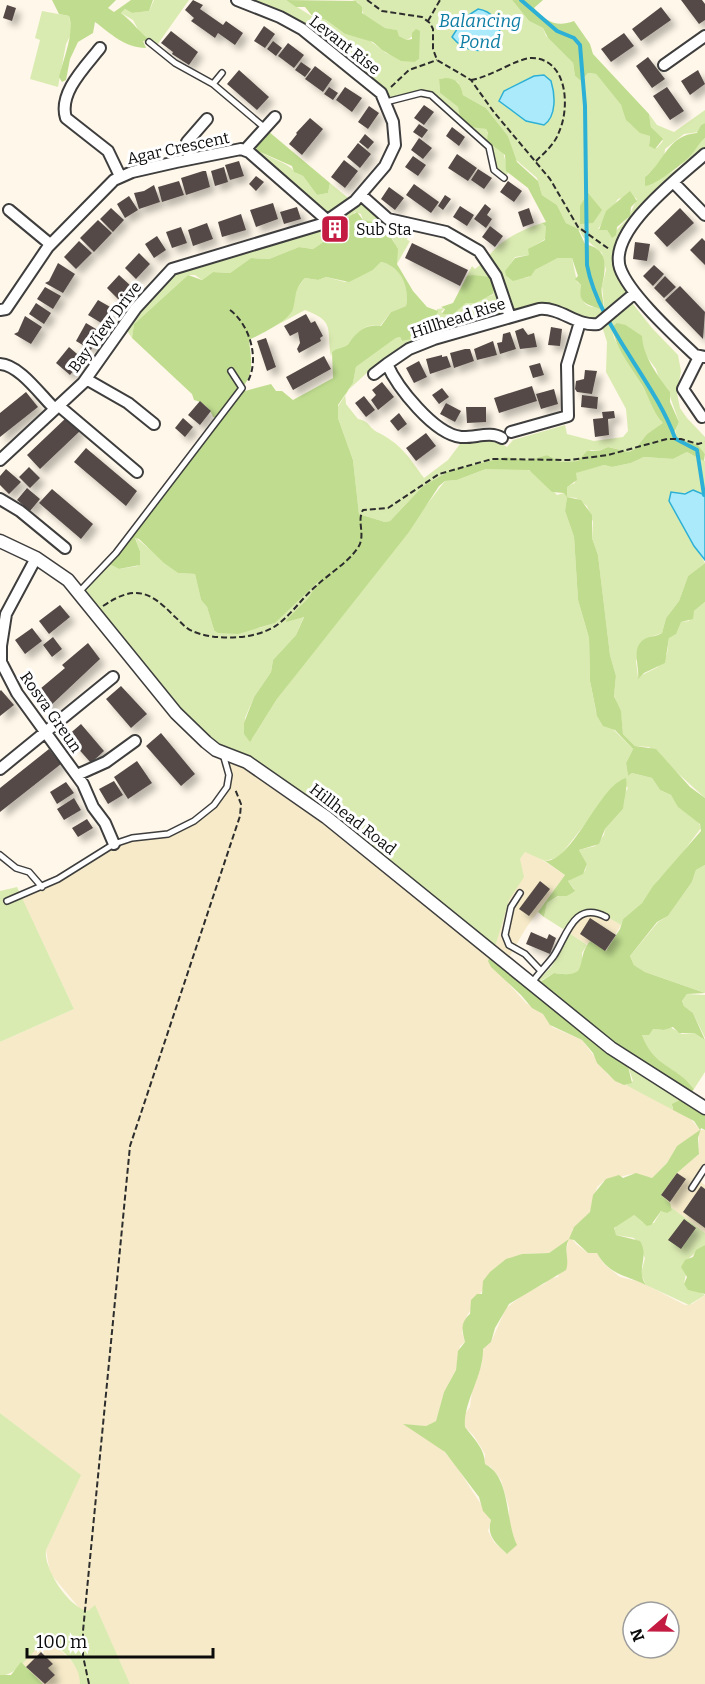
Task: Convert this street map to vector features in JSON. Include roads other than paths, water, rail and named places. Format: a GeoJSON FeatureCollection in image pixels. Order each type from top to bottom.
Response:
{"type":"FeatureCollection","features":[{"type":"Feature","properties":{"kind":"street","name":"Levant Rise"},"geometry":{"type":"LineString","coordinates":[[237,0],[280,17],[302,29],[385,99]]}},
{"type":"Feature","properties":{"kind":"street"},"geometry":{"type":"LineString","coordinates":[[664,65],[705,36]]}},
{"type":"Feature","properties":{"kind":"street"},"geometry":{"type":"LineString","coordinates":[[100,48],[69,90],[63,111],[66,118],[108,151],[120,177]]}},
{"type":"Feature","properties":{"kind":"street"},"geometry":{"type":"LineString","coordinates":[[325,223],[361,195],[385,166],[394,145],[394,130],[385,99]]}},
{"type":"Feature","properties":{"kind":"street"},"geometry":{"type":"LineString","coordinates":[[245,150],[275,117]]}},
{"type":"Feature","properties":{"kind":"street"},"geometry":{"type":"LineString","coordinates":[[189,159],[186,145],[207,119]]}},
{"type":"Feature","properties":{"kind":"street","name":"Agar Crescent"},"geometry":{"type":"LineString","coordinates":[[0,310],[6,309],[50,244],[120,177],[189,159],[233,150],[245,150],[325,223]]}},
{"type":"Feature","properties":{"kind":"street"},"geometry":{"type":"LineString","coordinates":[[702,417],[683,389],[702,357],[635,293],[624,276],[619,254],[626,235],[636,219],[705,154]]}},
{"type":"Feature","properties":{"kind":"street"},"geometry":{"type":"LineString","coordinates":[[674,183],[705,215]]}},
{"type":"Feature","properties":{"kind":"street"},"geometry":{"type":"LineString","coordinates":[[361,195],[388,219],[446,232],[479,251],[496,276],[510,317]]}},
{"type":"Feature","properties":{"kind":"street"},"geometry":{"type":"LineString","coordinates":[[9,210],[50,244]]}},
{"type":"Feature","properties":{"kind":"street","name":"Bay View Drive"},"geometry":{"type":"LineString","coordinates":[[0,460],[86,379],[136,308],[172,269],[325,223]]}},
{"type":"Feature","properties":{"kind":"street","name":"Hillhead Rise"},"geometry":{"type":"LineString","coordinates":[[375,374],[387,364],[424,343],[545,309],[563,313],[580,322],[595,324],[609,318],[635,293]]}},
{"type":"Feature","properties":{"kind":"street"},"geometry":{"type":"LineString","coordinates":[[387,364],[424,414],[451,440],[507,435],[573,416],[567,365],[580,322]]}},
{"type":"Feature","properties":{"kind":"street"},"geometry":{"type":"LineString","coordinates":[[0,364],[6,364],[23,377],[57,408],[137,472]]}},
{"type":"Feature","properties":{"kind":"street"},"geometry":{"type":"LineString","coordinates":[[86,379],[128,403],[154,424]]}},
{"type":"Feature","properties":{"kind":"street"},"geometry":{"type":"LineString","coordinates":[[0,499],[20,511],[65,548]]}},
{"type":"Feature","properties":{"kind":"street","name":"Hillhead Road"},"geometry":{"type":"LineString","coordinates":[[0,541],[36,558],[66,578],[176,713],[206,742],[257,769],[349,835],[530,985],[632,1064],[705,1108]]}},
{"type":"Feature","properties":{"kind":"street","name":"Rosva Greun"},"geometry":{"type":"LineString","coordinates":[[36,558],[3,617],[1,646],[4,670],[77,775],[114,844]]}},
{"type":"Feature","properties":{"kind":"street"},"geometry":{"type":"LineString","coordinates":[[0,769],[113,677]]}},
{"type":"Feature","properties":{"kind":"street"},"geometry":{"type":"LineString","coordinates":[[77,775],[106,762],[135,741]]}},
{"type":"Feature","properties":{"kind":"lane"},"geometry":{"type":"LineString","coordinates":[[149,42],[175,63],[213,84],[265,128]]}},
{"type":"Feature","properties":{"kind":"lane"},"geometry":{"type":"LineString","coordinates":[[213,84],[222,73]]}},
{"type":"Feature","properties":{"kind":"lane"},"geometry":{"type":"LineString","coordinates":[[385,99],[421,93],[429,94],[489,147],[494,170],[504,178]]}},
{"type":"Feature","properties":{"kind":"lane"},"geometry":{"type":"LineString","coordinates":[[79,592],[116,553],[242,388],[231,371]]}},
{"type":"Feature","properties":{"kind":"lane"},"geometry":{"type":"LineString","coordinates":[[7,901],[42,887],[114,844],[181,830],[214,805],[230,781],[223,753]]}},
{"type":"Feature","properties":{"kind":"lane"},"geometry":{"type":"LineString","coordinates":[[0,855],[16,868],[29,872],[42,887]]}},
{"type":"Feature","properties":{"kind":"lane"},"geometry":{"type":"LineString","coordinates":[[520,893],[512,905],[506,923],[506,938],[509,945],[525,954],[541,971]]}},
{"type":"Feature","properties":{"kind":"lane"},"geometry":{"type":"LineString","coordinates":[[530,985],[554,956],[563,935],[572,922],[592,913],[606,917]]}},
{"type":"Feature","properties":{"kind":"lane"},"geometry":{"type":"LineString","coordinates":[[692,1188],[705,1168]]}},
{"type":"Feature","properties":{"kind":"water","name":"Balancing Pond"},"geometry":{"type":"Polygon","coordinates":[[[478,9],[487,12],[499,26],[500,36],[495,43],[483,50],[463,47],[452,37],[464,18],[478,9]]]}},
{"type":"Feature","properties":{"kind":"water"},"geometry":{"type":"Polygon","coordinates":[[[544,75],[551,81],[554,98],[553,111],[544,125],[526,121],[499,101],[504,91],[534,76],[544,75]]]}},
{"type":"Feature","properties":{"kind":"water"},"geometry":{"type":"Polygon","coordinates":[[[693,490],[705,495],[705,560],[694,546],[669,501],[671,492],[685,494],[693,490]]]}},
{"type":"Feature","properties":{"kind":"waterway"},"geometry":{"type":"LineString","coordinates":[[521,0],[557,31],[574,38],[580,45],[585,106],[587,265],[602,309],[666,416],[675,438]]}},
{"type":"Feature","properties":{"kind":"waterway"},"geometry":{"type":"LineString","coordinates":[[676,439],[697,450],[704,495]]}},
{"type":"Feature","properties":{"kind":"place","name":"Sub Sta"},"geometry":{"type":"Point","coordinates":[335,229]}}]}
